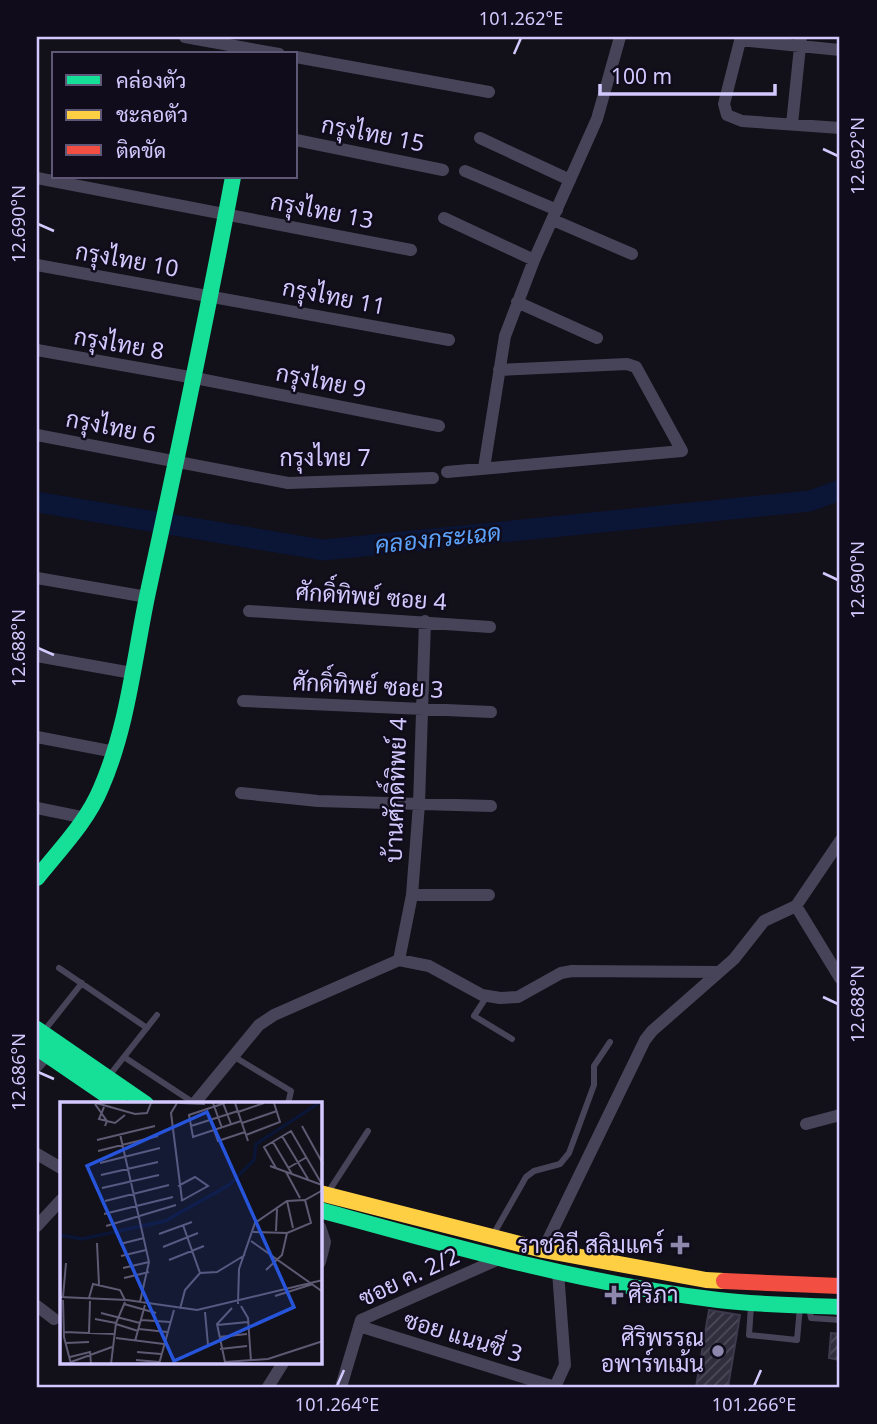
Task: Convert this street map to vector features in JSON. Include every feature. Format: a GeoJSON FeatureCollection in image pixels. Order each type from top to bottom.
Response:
{"type":"FeatureCollection","features":[{"type":"Feature","properties":{"kind":"street"},"geometry":{"type":"LineString","coordinates":[[185,37],[257,52],[261,37]]}},
{"type":"Feature","properties":{"kind":"street"},"geometry":{"type":"LineString","coordinates":[[484,468],[505,336],[534,260],[605,94],[620,37]]}},
{"type":"Feature","properties":{"kind":"street"},"geometry":{"type":"LineString","coordinates":[[840,50],[800,41],[740,38],[724,104],[727,115],[735,121],[840,128]]}},
{"type":"Feature","properties":{"kind":"street"},"geometry":{"type":"LineString","coordinates":[[792,124],[800,41]]}},
{"type":"Feature","properties":{"kind":"street"},"geometry":{"type":"LineString","coordinates":[[298,57],[489,92]]}},
{"type":"Feature","properties":{"kind":"street"},"geometry":{"type":"LineString","coordinates":[[480,138],[570,180]]}},
{"type":"Feature","properties":{"kind":"street","name":"กรุงไทย 15"},"geometry":{"type":"LineString","coordinates":[[298,140],[443,170]]}},
{"type":"Feature","properties":{"kind":"street"},"geometry":{"type":"LineString","coordinates":[[465,171],[632,254]]}},
{"type":"Feature","properties":{"kind":"street","name":"กรุงไทย 13"},"geometry":{"type":"LineString","coordinates":[[37,178],[411,250]]}},
{"type":"Feature","properties":{"kind":"street"},"geometry":{"type":"LineString","coordinates":[[38,875],[86,818],[115,752],[178,461],[233,178]]}},
{"type":"Feature","properties":{"kind":"street"},"geometry":{"type":"LineString","coordinates":[[444,218],[534,260]]}},
{"type":"Feature","properties":{"kind":"street","name":"กรุงไทย 10"},"geometry":{"type":"LineString","coordinates":[[37,265],[211,296]]}},
{"type":"Feature","properties":{"kind":"street","name":"กรุงไทย 11"},"geometry":{"type":"LineString","coordinates":[[211,296],[449,340]]}},
{"type":"Feature","properties":{"kind":"street"},"geometry":{"type":"LineString","coordinates":[[517,302],[597,338]]}},
{"type":"Feature","properties":{"kind":"street","name":"กรุงไทย 8"},"geometry":{"type":"LineString","coordinates":[[37,350],[195,378]]}},
{"type":"Feature","properties":{"kind":"street"},"geometry":{"type":"LineString","coordinates":[[447,472],[681,451],[636,368],[627,364],[499,370]]}},
{"type":"Feature","properties":{"kind":"street","name":"กรุงไทย 9"},"geometry":{"type":"LineString","coordinates":[[195,378],[439,426]]}},
{"type":"Feature","properties":{"kind":"street","name":"กรุงไทย 6"},"geometry":{"type":"LineString","coordinates":[[37,435],[178,461]]}},
{"type":"Feature","properties":{"kind":"street","name":"กรุงไทย 7"},"geometry":{"type":"LineString","coordinates":[[178,461],[288,483],[432,478]]}},
{"type":"Feature","properties":{"kind":"street"},"geometry":{"type":"LineString","coordinates":[[37,578],[147,597]]}},
{"type":"Feature","properties":{"kind":"street","name":"ศักดิ์ทิพย์ ซอย 4"},"geometry":{"type":"LineString","coordinates":[[249,611],[490,627]]}},
{"type":"Feature","properties":{"kind":"street","name":"บ้านศักดิ์ทิพย์ 4"},"geometry":{"type":"LineString","coordinates":[[400,960],[412,895],[419,804],[425,621]]}},
{"type":"Feature","properties":{"kind":"street"},"geometry":{"type":"LineString","coordinates":[[37,656],[132,673]]}},
{"type":"Feature","properties":{"kind":"street","name":"ศักดิ์ทิพย์ ซอย 3"},"geometry":{"type":"LineString","coordinates":[[243,701],[491,712]]}},
{"type":"Feature","properties":{"kind":"street"},"geometry":{"type":"LineString","coordinates":[[37,737],[115,752]]}},
{"type":"Feature","properties":{"kind":"street"},"geometry":{"type":"LineString","coordinates":[[241,793],[318,801],[491,806]]}},
{"type":"Feature","properties":{"kind":"street"},"geometry":{"type":"LineString","coordinates":[[37,808],[86,818]]}},
{"type":"Feature","properties":{"kind":"street"},"geometry":{"type":"LineString","coordinates":[[543,1250],[639,1048],[652,1031],[734,959],[764,921],[796,906],[837,855],[840,841]]}},
{"type":"Feature","properties":{"kind":"street"},"geometry":{"type":"LineString","coordinates":[[412,895],[489,895]]}},
{"type":"Feature","properties":{"kind":"street"},"geometry":{"type":"LineString","coordinates":[[796,906],[840,978]]}},
{"type":"Feature","properties":{"kind":"street"},"geometry":{"type":"LineString","coordinates":[[196,1102],[259,1025],[274,1015],[400,960],[429,966],[487,996],[518,997],[561,973],[572,971],[719,972]]}},
{"type":"Feature","properties":{"kind":"street"},"geometry":{"type":"LineString","coordinates":[[40,1046],[108,1078],[143,1102]]}},
{"type":"Feature","properties":{"kind":"street"},"geometry":{"type":"LineString","coordinates":[[40,1046],[116,1102]]}},
{"type":"Feature","properties":{"kind":"street"},"geometry":{"type":"LineString","coordinates":[[806,1124],[840,1115]]}},
{"type":"Feature","properties":{"kind":"street"},"geometry":{"type":"LineString","coordinates":[[37,1154],[60,1167]]}},
{"type":"Feature","properties":{"kind":"street"},"geometry":{"type":"LineString","coordinates":[[323,1194],[543,1250],[706,1280],[840,1286]]}},
{"type":"Feature","properties":{"kind":"street"},"geometry":{"type":"LineString","coordinates":[[37,1226],[60,1201]]}},
{"type":"Feature","properties":{"kind":"street"},"geometry":{"type":"LineString","coordinates":[[322,1213],[499,1259],[706,1299],[840,1307]]}},
{"type":"Feature","properties":{"kind":"street"},"geometry":{"type":"LineString","coordinates":[[450,1245],[454,1227]]}},
{"type":"Feature","properties":{"kind":"street"},"geometry":{"type":"LineString","coordinates":[[322,1233],[325,1242],[322,1254]]}},
{"type":"Feature","properties":{"kind":"street","name":"ซอย ค. 2/2"},"geometry":{"type":"LineString","coordinates":[[341,1387],[359,1326],[365,1317],[499,1259]]}},
{"type":"Feature","properties":{"kind":"street"},"geometry":{"type":"LineString","coordinates":[[555,1387],[565,1365],[558,1272]]}},
{"type":"Feature","properties":{"kind":"street"},"geometry":{"type":"LineString","coordinates":[[37,1306],[54,1319]]}},
{"type":"Feature","properties":{"kind":"street","name":"ซอย แนนซี่ 3"},"geometry":{"type":"LineString","coordinates":[[359,1326],[555,1387]]}},
{"type":"Feature","properties":{"kind":"street"},"geometry":{"type":"LineString","coordinates":[[268,1387],[283,1364]]}},
{"type":"Feature","properties":{"kind":"lane"},"geometry":{"type":"LineString","coordinates":[[59,968],[147,1028]]}},
{"type":"Feature","properties":{"kind":"lane"},"geometry":{"type":"LineString","coordinates":[[40,1046],[82,983]]}},
{"type":"Feature","properties":{"kind":"lane"},"geometry":{"type":"LineString","coordinates":[[487,996],[474,1016],[512,1039]]}},
{"type":"Feature","properties":{"kind":"lane"},"geometry":{"type":"LineString","coordinates":[[108,1078],[158,1015]]}},
{"type":"Feature","properties":{"kind":"lane"},"geometry":{"type":"LineString","coordinates":[[492,1237],[526,1177],[534,1171],[560,1164],[569,1153],[594,1086],[594,1066],[610,1042]]}},
{"type":"Feature","properties":{"kind":"lane"},"geometry":{"type":"LineString","coordinates":[[233,1056],[291,1091],[288,1102]]}},
{"type":"Feature","properties":{"kind":"lane"},"geometry":{"type":"LineString","coordinates":[[124,1057],[191,1102]]}},
{"type":"Feature","properties":{"kind":"lane"},"geometry":{"type":"LineString","coordinates":[[323,1194],[368,1131]]}},
{"type":"Feature","properties":{"kind":"lane"},"geometry":{"type":"LineString","coordinates":[[751,1301],[749,1335],[797,1340],[804,1305]]}},
{"type":"Feature","properties":{"kind":"lane"},"geometry":{"type":"LineString","coordinates":[[804,1305],[811,1318],[840,1320]]}},
{"type":"Feature","properties":{"kind":"building","name":"ศิริพรรณ อพาร์ทเม้น"},"geometry":{"type":"Polygon","coordinates":[[[709,1310],[740,1315],[728,1387],[696,1387],[709,1310]]]}},
{"type":"Feature","properties":{"kind":"building"},"geometry":{"type":"Polygon","coordinates":[[[831,1333],[840,1334],[840,1360],[829,1358],[831,1333]]]}},
{"type":"Feature","properties":{"kind":"waterway","name":"คลองกระเฉด"},"geometry":{"type":"LineString","coordinates":[[37,502],[323,550],[810,501],[840,490]]}},
{"type":"Feature","properties":{"kind":"traffic: fast"},"geometry":{"type":"LineString","coordinates":[[37,878],[88,812],[101,788],[118,740],[233,178]]}},
{"type":"Feature","properties":{"kind":"traffic: fast"},"geometry":{"type":"LineString","coordinates":[[37,1029],[143,1102]]}},
{"type":"Feature","properties":{"kind":"traffic: fast"},"geometry":{"type":"LineString","coordinates":[[37,1048],[116,1102]]}},
{"type":"Feature","properties":{"kind":"traffic: fast"},"geometry":{"type":"LineString","coordinates":[[322,1211],[518,1262],[617,1284],[733,1302],[840,1307]]}},
{"type":"Feature","properties":{"kind":"traffic: slow"},"geometry":{"type":"LineString","coordinates":[[322,1194],[543,1250],[724,1281]]}},
{"type":"Feature","properties":{"kind":"traffic: jam"},"geometry":{"type":"LineString","coordinates":[[724,1281],[840,1286]]}},
{"type":"Feature","properties":{"kind":"place","name":"ราชวิถี สลิมแคร์"},"geometry":{"type":"Point","coordinates":[680,1245]}},
{"type":"Feature","properties":{"kind":"place","name":"ศิริภา"},"geometry":{"type":"Point","coordinates":[614,1295]}},
{"type":"Feature","properties":{"kind":"place","name":"ศิริพรรณ อพาร์ทเม้น"},"geometry":{"type":"Point","coordinates":[718,1351]}}]}
